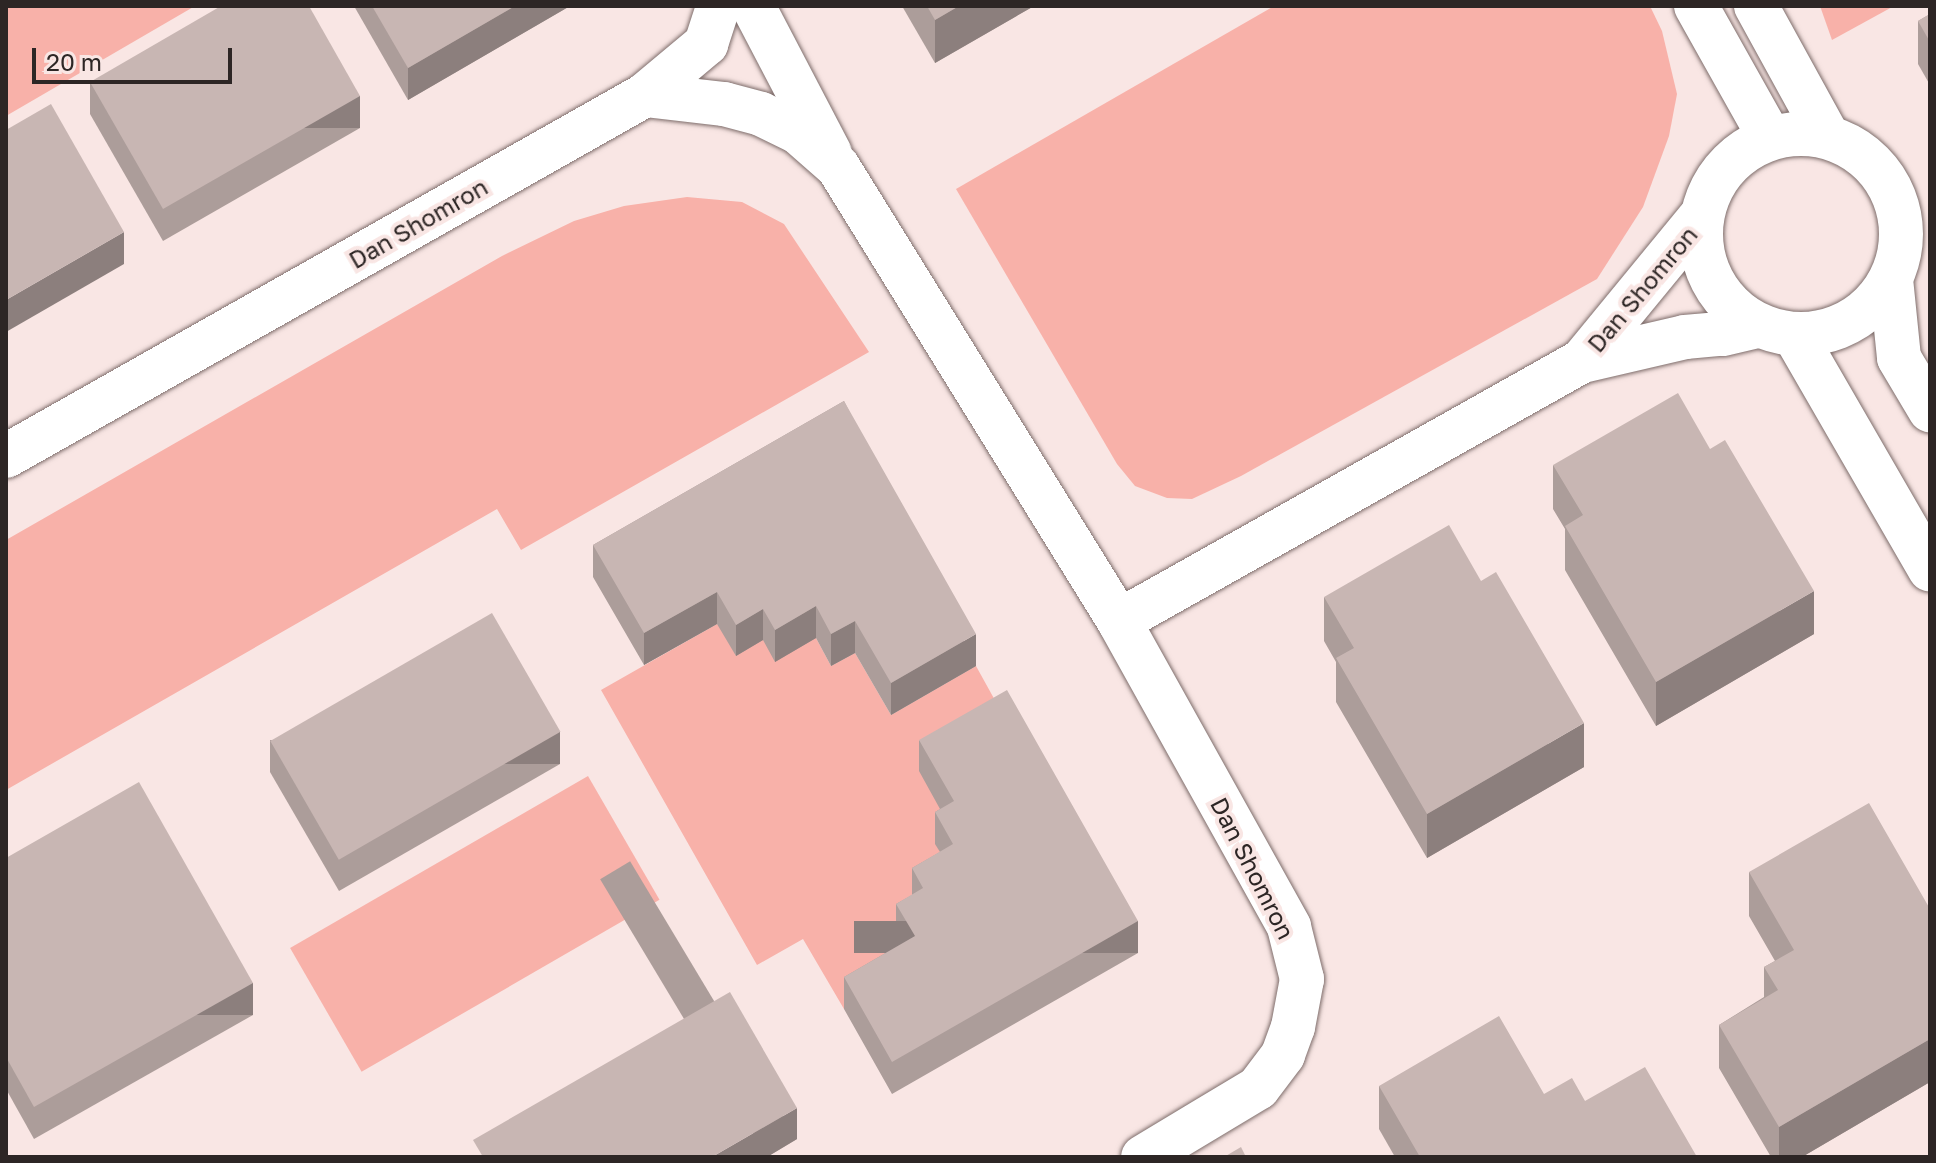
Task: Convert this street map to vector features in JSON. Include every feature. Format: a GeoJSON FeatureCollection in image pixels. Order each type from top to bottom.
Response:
{"type":"FeatureCollection","features":[{"type":"Feature","properties":{"kind":"street"},"geometry":{"type":"LineString","coordinates":[[645,95],[706,44],[718,6]]}},
{"type":"Feature","properties":{"kind":"street","name":"Dan Shomron"},"geometry":{"type":"LineString","coordinates":[[753,6],[838,167],[1119,621],[1289,927],[1302,979],[1283,1055],[1258,1088],[1143,1157]]}},
{"type":"Feature","properties":{"kind":"street"},"geometry":{"type":"LineString","coordinates":[[1696,6],[1735,81],[1770,138]]}},
{"type":"Feature","properties":{"kind":"street"},"geometry":{"type":"LineString","coordinates":[[1756,6],[1828,137]]}},
{"type":"Feature","properties":{"kind":"street","name":"Dan Shomron"},"geometry":{"type":"LineString","coordinates":[[6,456],[645,95],[724,104],[761,114],[798,132],[838,167]]}},
{"type":"Feature","properties":{"kind":"street"},"geometry":{"type":"LineString","coordinates":[[1799,133],[1828,137],[1856,149],[1878,168],[1894,194],[1901,222],[1900,252],[1891,279],[1873,304],[1850,322],[1824,332],[1777,330],[1731,308],[1712,282],[1701,250],[1701,216],[1710,191],[1725,168],[1746,150],[1770,138],[1799,133]]}},
{"type":"Feature","properties":{"kind":"street","name":"Dan Shomron"},"geometry":{"type":"LineString","coordinates":[[1582,361],[1701,216]]}},
{"type":"Feature","properties":{"kind":"street"},"geometry":{"type":"LineString","coordinates":[[1891,279],[1899,358],[1930,410]]}},
{"type":"Feature","properties":{"kind":"street"},"geometry":{"type":"LineString","coordinates":[[1777,330],[1930,570]]}},
{"type":"Feature","properties":{"kind":"street","name":"Dan Shomron"},"geometry":{"type":"LineString","coordinates":[[1119,621],[1582,361],[1685,337],[1777,330]]}},
{"type":"Feature","properties":{"kind":"shaded area"},"geometry":{"type":"Polygon","coordinates":[[[6,6],[195,6],[6,116],[6,6]]]}},
{"type":"Feature","properties":{"kind":"shaded area"},"geometry":{"type":"Polygon","coordinates":[[[1274,6],[1650,6],[1662,31],[1677,94],[1669,136],[1643,207],[1597,279],[1241,476],[1192,499],[1167,498],[1135,486],[1117,464],[956,189],[1274,6]]]}},
{"type":"Feature","properties":{"kind":"shaded area"},"geometry":{"type":"Polygon","coordinates":[[[1820,6],[1894,6],[1832,40],[1820,6]]]}},
{"type":"Feature","properties":{"kind":"shaded area"},"geometry":{"type":"Polygon","coordinates":[[[687,197],[742,202],[784,224],[869,352],[521,550],[497,509],[6,790],[6,540],[502,256],[574,221],[624,206],[687,197]]]}},
{"type":"Feature","properties":{"kind":"shaded area"},"geometry":{"type":"Polygon","coordinates":[[[717,624],[763,640],[816,638],[831,666],[855,653],[891,715],[976,666],[1007,722],[954,833],[953,876],[915,968],[844,1009],[803,939],[757,965],[601,690],[717,624]]]}},
{"type":"Feature","properties":{"kind":"shaded area"},"geometry":{"type":"Polygon","coordinates":[[[588,776],[660,900],[362,1072],[290,948],[588,776]]]}},
{"type":"Feature","properties":{"kind":"building"},"geometry":{"type":"Polygon","coordinates":[[[221,6],[309,6],[360,96],[163,209],[90,82],[221,6]]]}},
{"type":"Feature","properties":{"kind":"building"},"geometry":{"type":"Polygon","coordinates":[[[372,6],[515,6],[408,68],[372,6]]]}},
{"type":"Feature","properties":{"kind":"building"},"geometry":{"type":"Polygon","coordinates":[[[927,6],[959,6],[935,20],[927,6]]]}},
{"type":"Feature","properties":{"kind":"building"},"geometry":{"type":"Polygon","coordinates":[[[1930,14],[1930,42],[1918,21],[1930,14]]]}},
{"type":"Feature","properties":{"kind":"building"},"geometry":{"type":"Polygon","coordinates":[[[51,104],[124,232],[6,300],[6,130],[51,104]]]}},
{"type":"Feature","properties":{"kind":"building"},"geometry":{"type":"Polygon","coordinates":[[[1678,393],[1710,449],[1725,440],[1814,591],[1656,682],[1565,526],[1583,515],[1553,465],[1678,393]]]}},
{"type":"Feature","properties":{"kind":"building"},"geometry":{"type":"Polygon","coordinates":[[[844,401],[976,634],[891,683],[855,621],[831,634],[816,606],[775,630],[763,609],[736,625],[717,592],[644,633],[593,545],[844,401]]]}},
{"type":"Feature","properties":{"kind":"building"},"geometry":{"type":"Polygon","coordinates":[[[1449,525],[1481,581],[1496,572],[1584,723],[1427,814],[1336,658],[1354,648],[1324,597],[1449,525]]]}},
{"type":"Feature","properties":{"kind":"building"},"geometry":{"type":"Polygon","coordinates":[[[492,613],[560,732],[339,860],[270,741],[492,613]]]}},
{"type":"Feature","properties":{"kind":"building"},"geometry":{"type":"Polygon","coordinates":[[[1007,690],[1138,921],[892,1062],[844,977],[915,936],[896,904],[923,888],[912,868],[953,844],[935,812],[954,801],[919,740],[1007,690]]]}},
{"type":"Feature","properties":{"kind":"building"},"geometry":{"type":"Polygon","coordinates":[[[139,782],[253,983],[34,1107],[6,1057],[6,858],[139,782]]]}},
{"type":"Feature","properties":{"kind":"building"},"geometry":{"type":"Polygon","coordinates":[[[1869,803],[1930,909],[1930,1039],[1779,1127],[1719,1025],[1778,990],[1764,967],[1794,950],[1749,872],[1869,803]]]}},
{"type":"Feature","properties":{"kind":"building"},"geometry":{"type":"Polygon","coordinates":[[[730,992],[797,1108],[712,1157],[483,1157],[473,1140],[730,992]]]}},
{"type":"Feature","properties":{"kind":"building"},"geometry":{"type":"Polygon","coordinates":[[[1499,1016],[1544,1094],[1572,1078],[1585,1101],[1645,1067],[1697,1157],[1420,1157],[1379,1086],[1499,1016]]]}},
{"type":"Feature","properties":{"kind":"building"},"geometry":{"type":"Polygon","coordinates":[[[1241,1147],[1246,1157],[1224,1157],[1241,1147]]]}}]}
